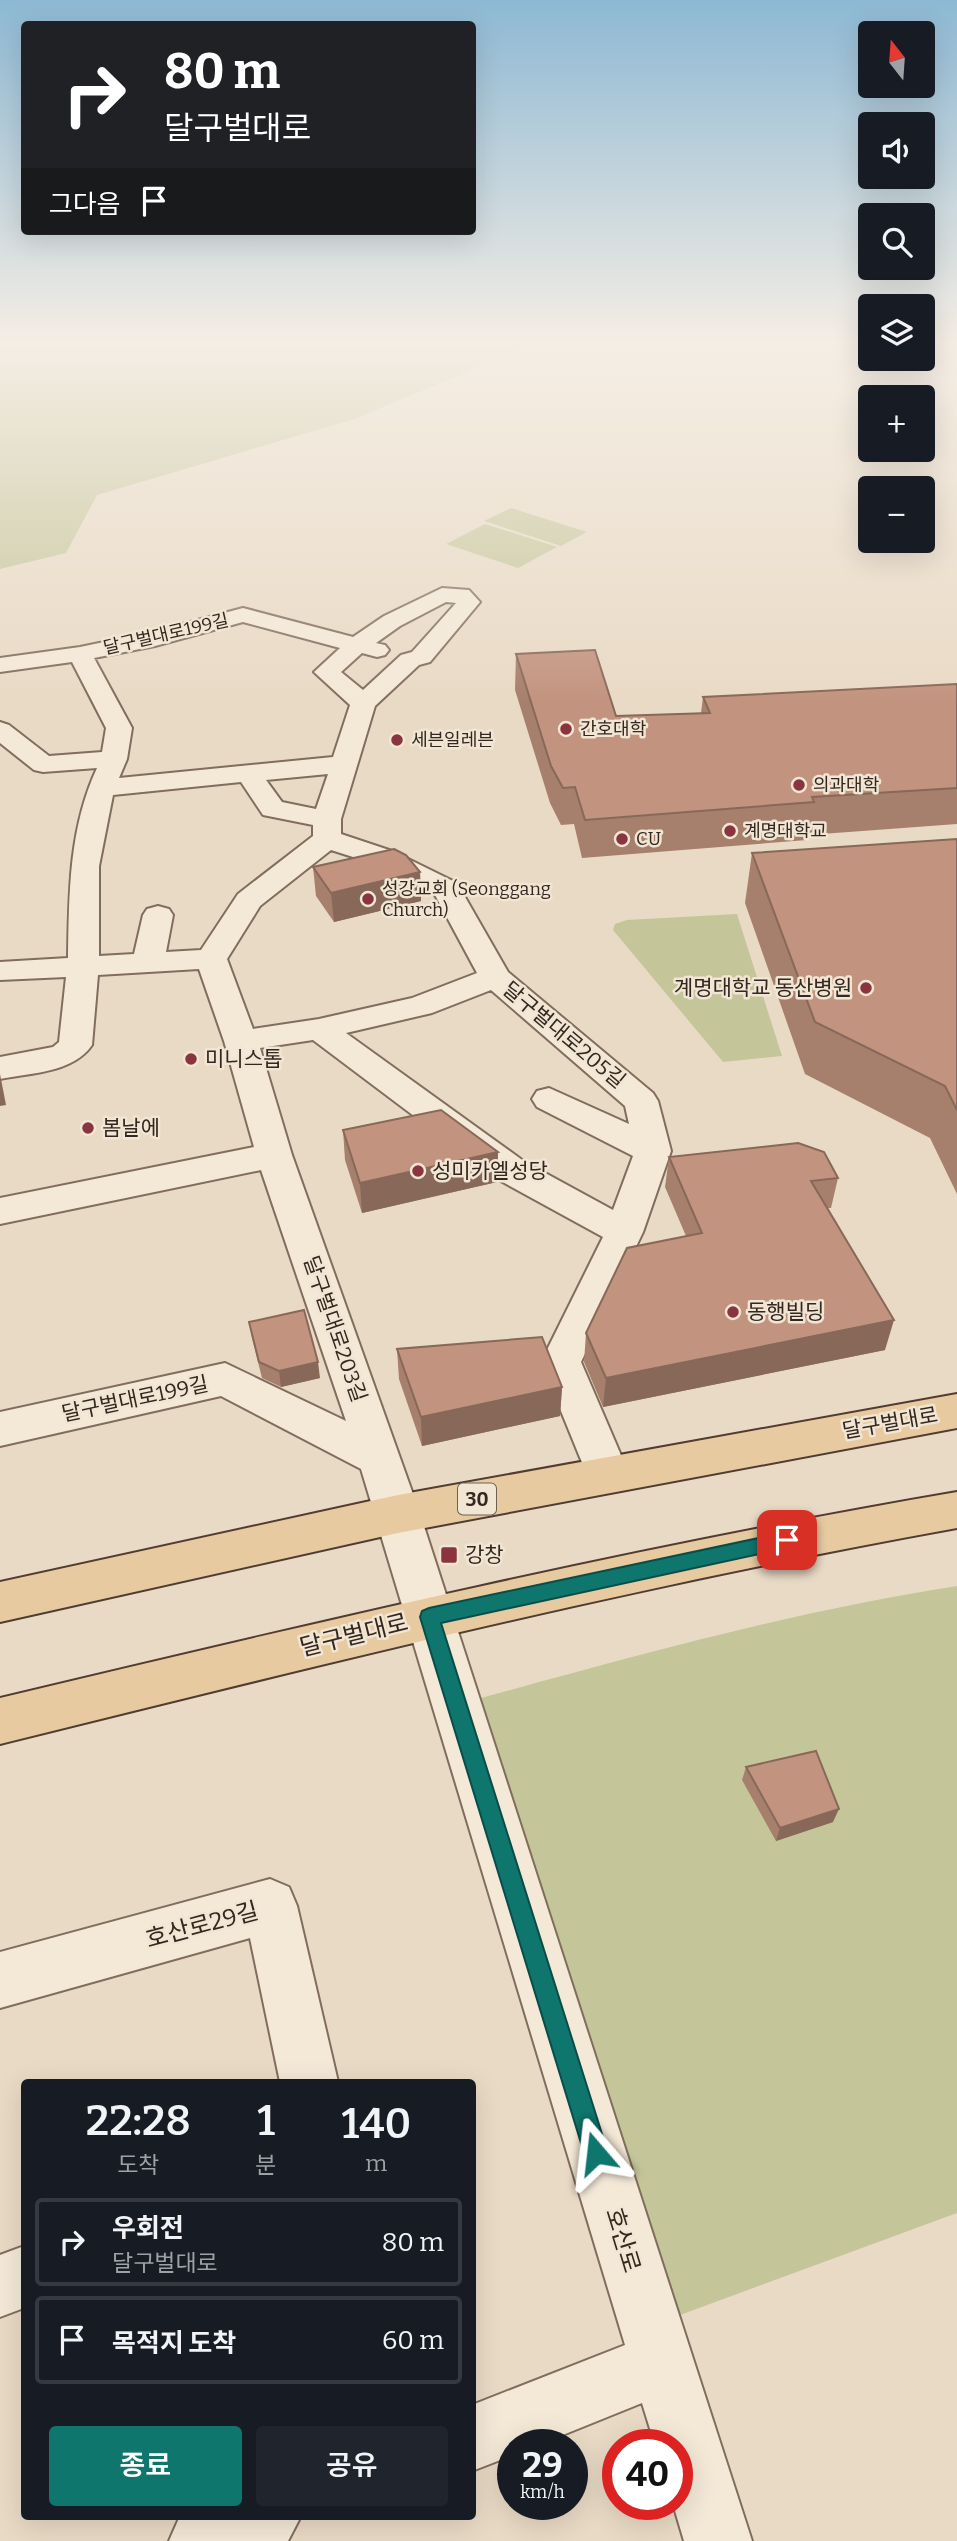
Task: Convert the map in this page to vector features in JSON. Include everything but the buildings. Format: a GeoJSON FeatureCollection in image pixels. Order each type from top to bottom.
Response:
{"type":"FeatureCollection","features":[{"type":"Feature","properties":{"kind":"main road","name":"달구벌대로"},"geometry":{"type":"LineString","coordinates":[[0,1602],[398,1514],[957,1411]]}},
{"type":"Feature","properties":{"kind":"main road","name":"달구벌대로"},"geometry":{"type":"LineString","coordinates":[[0,1721],[429,1617],[763,1545],[957,1510]]}},
{"type":"Feature","properties":{"kind":"street"},"geometry":{"type":"LineString","coordinates":[[0,971],[211,959],[249,900],[327,829],[363,703],[411,660],[421,657],[469,602],[461,595],[442,595],[392,621],[326,671],[363,703]]}},
{"type":"Feature","properties":{"kind":"street","name":"달구벌대로199길"},"geometry":{"type":"LineString","coordinates":[[0,665],[80,654],[155,639],[243,615],[411,660]]}},
{"type":"Feature","properties":{"kind":"street"},"geometry":{"type":"LineString","coordinates":[[0,1068],[64,1055],[75,1045],[83,968],[84,866],[102,788],[114,759],[119,728],[80,654]]}},
{"type":"Feature","properties":{"kind":"street"},"geometry":{"type":"LineString","coordinates":[[0,730],[43,764]]}},
{"type":"Feature","properties":{"kind":"street"},"geometry":{"type":"LineString","coordinates":[[11,766],[114,759]]}},
{"type":"Feature","properties":{"kind":"street"},"geometry":{"type":"LineString","coordinates":[[102,788],[345,764]]}},
{"type":"Feature","properties":{"kind":"street"},"geometry":{"type":"LineString","coordinates":[[248,773],[273,809],[327,829]]}},
{"type":"Feature","properties":{"kind":"street","name":"달구벌대로205길"},"geometry":{"type":"LineString","coordinates":[[327,829],[447,889],[495,977],[642,1101],[653,1151]]}},
{"type":"Feature","properties":{"kind":"street"},"geometry":{"type":"LineString","coordinates":[[148,962],[158,915]]}},
{"type":"Feature","properties":{"kind":"street","name":"달구벌대로203길"},"geometry":{"type":"LineString","coordinates":[[211,959],[241,1041],[274,1155],[398,1514],[429,1617]]}},
{"type":"Feature","properties":{"kind":"street"},"geometry":{"type":"LineString","coordinates":[[241,1041],[320,1029],[421,1006],[495,977]]}},
{"type":"Feature","properties":{"kind":"street"},"geometry":{"type":"LineString","coordinates":[[320,1029],[512,1171],[624,1232]]}},
{"type":"Feature","properties":{"kind":"street"},"geometry":{"type":"LineString","coordinates":[[549,1099],[653,1151],[624,1232],[561,1362],[607,1474]]}},
{"type":"Feature","properties":{"kind":"street"},"geometry":{"type":"LineString","coordinates":[[0,1211],[274,1155]]}},
{"type":"Feature","properties":{"kind":"street","name":"달구벌대로199길"},"geometry":{"type":"LineString","coordinates":[[0,1429],[225,1379],[379,1458]]}},
{"type":"Feature","properties":{"kind":"street","name":"호산로"},"geometry":{"type":"LineString","coordinates":[[429,1617],[719,2541]]}},
{"type":"Feature","properties":{"kind":"street","name":"호산로29길"},"geometry":{"type":"LineString","coordinates":[[0,1980],[270,1906],[308,2079]]}},
{"type":"Feature","properties":{"kind":"street"},"geometry":{"type":"LineString","coordinates":[[0,2286],[21,2278]]}},
{"type":"Feature","properties":{"kind":"street"},"geometry":{"type":"LineString","coordinates":[[476,2436],[662,2363]]}},
{"type":"Feature","properties":{"kind":"street"},"geometry":{"type":"LineString","coordinates":[[203,2541],[257,2520]]}},
{"type":"Feature","properties":{"kind":"green space"},"geometry":{"type":"Polygon","coordinates":[[[0,465],[200,465],[97,495],[66,553],[0,569],[0,465]]]}},
{"type":"Feature","properties":{"kind":"green space"},"geometry":{"type":"Polygon","coordinates":[[[511,508],[587,532],[561,546],[484,521],[511,508]]]}},
{"type":"Feature","properties":{"kind":"green space"},"geometry":{"type":"Polygon","coordinates":[[[485,524],[557,547],[518,568],[446,544],[485,524]]]}},
{"type":"Feature","properties":{"kind":"green space"},"geometry":{"type":"Polygon","coordinates":[[[737,914],[782,1056],[723,1062],[613,930],[615,924],[627,920],[737,914]]]}},
{"type":"Feature","properties":{"kind":"green space"},"geometry":{"type":"Polygon","coordinates":[[[957,1586],[957,2213],[680,2315],[481,1698],[777,1621],[957,1586]]]}},
{"type":"Feature","properties":{"kind":"place","name":"간호대학"},"geometry":{"type":"Point","coordinates":[566,729]}},
{"type":"Feature","properties":{"kind":"place","name":"세븐일레븐"},"geometry":{"type":"Point","coordinates":[397,740]}},
{"type":"Feature","properties":{"kind":"place","name":"의과대학"},"geometry":{"type":"Point","coordinates":[799,785]}},
{"type":"Feature","properties":{"kind":"place","name":"계명대학교"},"geometry":{"type":"Point","coordinates":[730,831]}},
{"type":"Feature","properties":{"kind":"place","name":"CU"},"geometry":{"type":"Point","coordinates":[622,839]}},
{"type":"Feature","properties":{"kind":"place","name":"성강교회 (Seonggang Church)"},"geometry":{"type":"Point","coordinates":[368,899]}},
{"type":"Feature","properties":{"kind":"place","name":"계명대학교 동산병원"},"geometry":{"type":"Point","coordinates":[866,988]}},
{"type":"Feature","properties":{"kind":"place","name":"미니스톱"},"geometry":{"type":"Point","coordinates":[191,1059]}},
{"type":"Feature","properties":{"kind":"place","name":"봄날에"},"geometry":{"type":"Point","coordinates":[88,1128]}},
{"type":"Feature","properties":{"kind":"place","name":"성미카엘성당"},"geometry":{"type":"Point","coordinates":[418,1171]}},
{"type":"Feature","properties":{"kind":"place","name":"동행빌딩"},"geometry":{"type":"Point","coordinates":[733,1312]}},
{"type":"Feature","properties":{"kind":"place","name":"강창"},"geometry":{"type":"Point","coordinates":[449,1555]}},
{"type":"Feature","properties":{"kind":"route"},"geometry":{"type":"LineString","coordinates":[[596,2153],[429,1617],[787,1540]]}}]}
